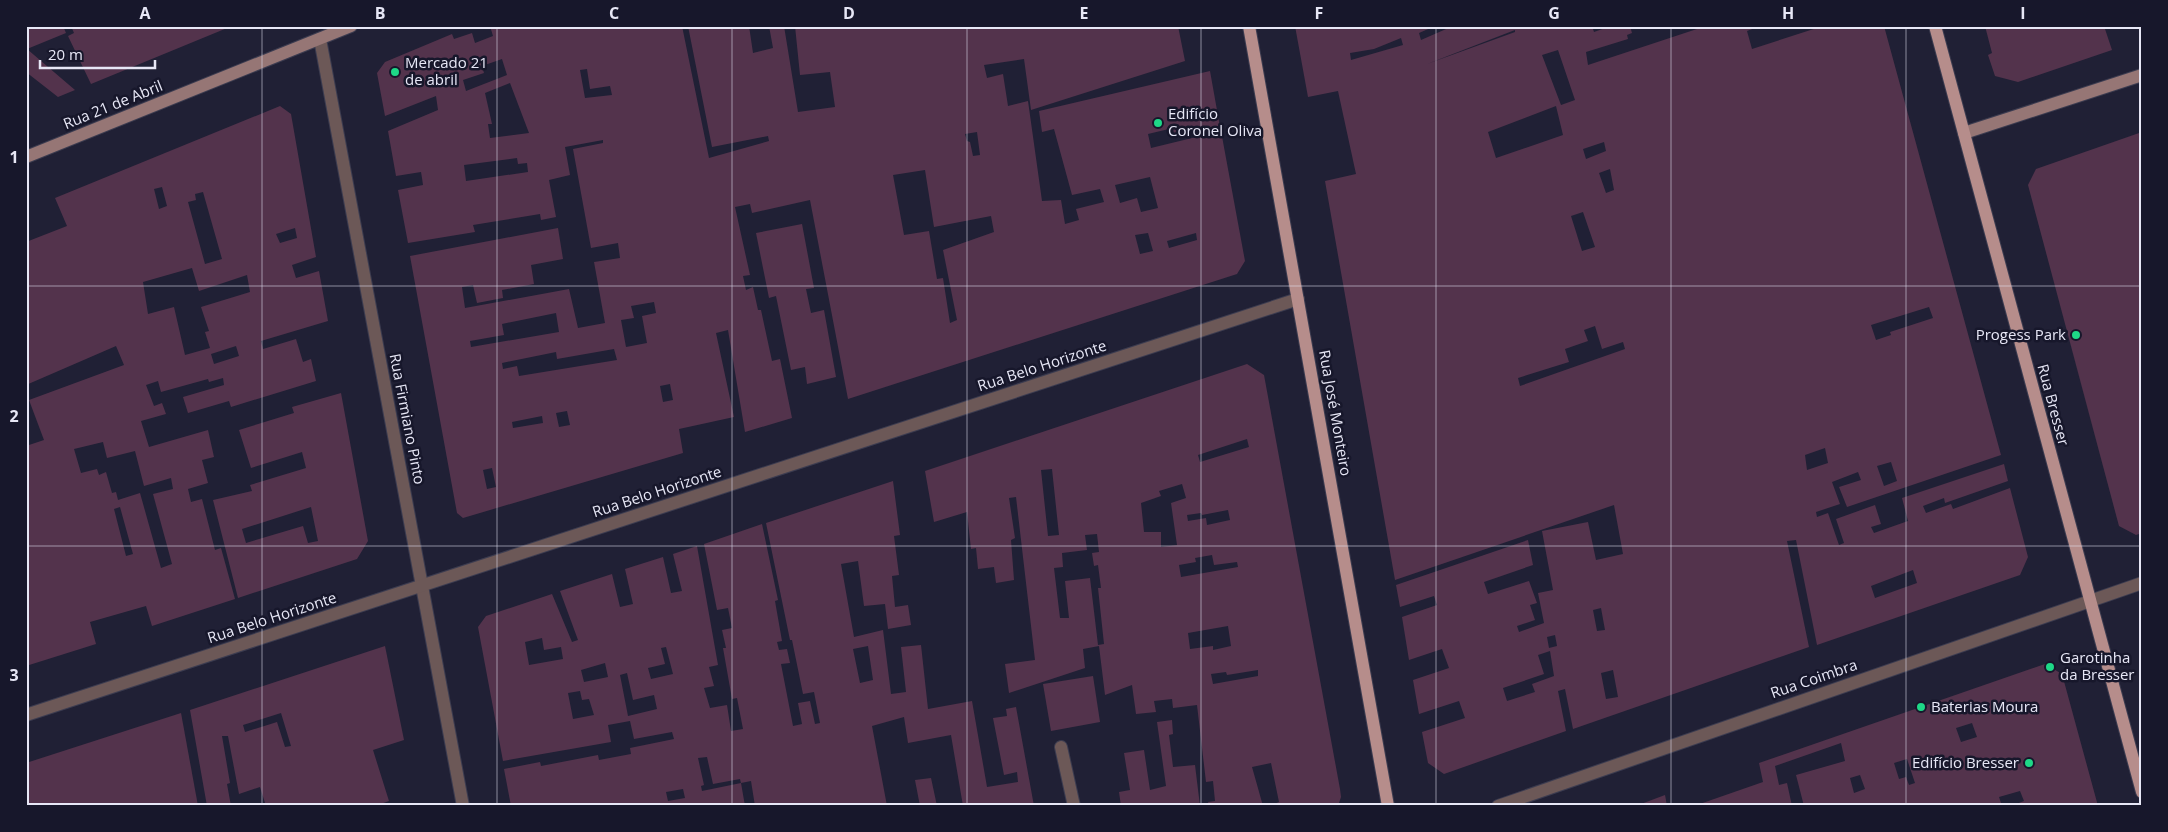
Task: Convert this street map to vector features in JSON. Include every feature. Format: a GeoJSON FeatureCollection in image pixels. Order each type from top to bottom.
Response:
{"type":"FeatureCollection","features":[{"type":"Feature","properties":{"kind":"main road","name":"Rua José Monteiro"},"geometry":{"type":"LineString","coordinates":[[1249,26],[1388,806]]}},
{"type":"Feature","properties":{"kind":"main road","name":"Rua Bresser"},"geometry":{"type":"LineString","coordinates":[[1935,26],[2142,792]]}},
{"type":"Feature","properties":{"kind":"street","name":"Rua 21 de Abril"},"geometry":{"type":"LineString","coordinates":[[26,157],[351,26]]}},
{"type":"Feature","properties":{"kind":"street","name":"Rua Firmiano Pinto"},"geometry":{"type":"LineString","coordinates":[[320,38],[464,806]]}},
{"type":"Feature","properties":{"kind":"street"},"geometry":{"type":"LineString","coordinates":[[1964,133],[2142,74]]}},
{"type":"Feature","properties":{"kind":"street","name":"Rua Belo Horizonte"},"geometry":{"type":"LineString","coordinates":[[26,715],[1298,299]]}},
{"type":"Feature","properties":{"kind":"street","name":"Rua Coimbra"},"geometry":{"type":"LineString","coordinates":[[1498,806],[2142,582]]}},
{"type":"Feature","properties":{"kind":"street"},"geometry":{"type":"LineString","coordinates":[[1061,747],[1074,806]]}},
{"type":"Feature","properties":{"kind":"building"},"geometry":{"type":"Polygon","coordinates":[[[26,26],[63,26],[66,33],[27,49],[75,90],[58,97],[26,72],[26,26]]]}},
{"type":"Feature","properties":{"kind":"building"},"geometry":{"type":"Polygon","coordinates":[[[71,26],[232,26],[91,84],[68,36],[74,33],[71,26]]]}},
{"type":"Feature","properties":{"kind":"building"},"geometry":{"type":"Polygon","coordinates":[[[490,26],[682,26],[709,158],[769,141],[768,136],[712,147],[688,26],[749,26],[753,53],[773,48],[769,26],[784,26],[798,112],[835,107],[830,72],[800,75],[795,26],[1178,26],[1185,61],[1031,110],[1024,59],[984,65],[987,78],[1003,74],[1008,106],[1028,101],[1042,201],[1061,200],[1065,224],[1079,220],[1076,209],[1104,202],[1100,189],[1072,195],[1054,129],[1042,132],[1039,111],[1210,71],[1220,127],[1175,138],[1173,128],[1148,134],[1151,148],[1221,131],[1245,261],[1237,274],[848,399],[810,200],[752,213],[750,204],[735,207],[750,275],[743,276],[746,290],[753,287],[758,310],[761,310],[772,361],[780,359],[792,418],[745,432],[728,330],[716,333],[734,417],[679,429],[683,453],[463,518],[457,513],[410,256],[558,228],[563,259],[531,265],[534,284],[502,290],[503,298],[477,303],[473,285],[462,287],[465,308],[569,289],[578,328],[605,323],[594,262],[620,258],[618,243],[591,248],[573,149],[603,143],[603,140],[565,147],[570,175],[549,180],[556,217],[541,220],[540,214],[473,225],[475,232],[408,243],[398,190],[423,185],[421,172],[396,176],[388,131],[438,110],[436,96],[385,116],[377,73],[385,62],[452,34],[454,39],[472,33],[475,43],[493,36],[490,26]],[[502,59],[482,66],[484,73],[463,80],[466,91],[507,75],[502,59]],[[587,69],[580,70],[585,98],[612,95],[610,86],[590,89],[587,69]],[[510,83],[485,93],[492,124],[488,124],[490,138],[529,133],[510,83]],[[977,132],[965,134],[967,141],[970,142],[973,156],[980,155],[977,132]],[[517,158],[464,165],[466,181],[528,172],[527,163],[518,164],[517,158]],[[925,170],[893,175],[904,235],[929,231],[937,279],[943,278],[950,323],[957,320],[943,250],[994,232],[991,216],[934,227],[925,170]],[[1150,177],[1115,185],[1120,203],[1137,198],[1141,212],[1158,208],[1150,177]],[[1148,233],[1135,235],[1140,254],[1153,251],[1148,233]],[[1196,233],[1167,241],[1169,248],[1197,240],[1196,233]],[[654,302],[631,306],[634,318],[621,320],[626,347],[647,343],[642,316],[656,313],[654,302]],[[556,313],[502,324],[504,335],[470,341],[471,347],[559,332],[556,313]],[[614,349],[557,359],[556,352],[502,363],[503,369],[517,366],[519,376],[617,360],[614,349]],[[670,384],[660,386],[663,402],[673,400],[670,384]],[[567,411],[556,413],[559,427],[570,425],[567,411]],[[542,416],[512,422],[513,428],[543,423],[542,416]],[[492,468],[483,470],[487,489],[496,487],[492,468]]]}},
{"type":"Feature","properties":{"kind":"building"},"geometry":{"type":"Polygon","coordinates":[[[1295,26],[1435,26],[1419,33],[1421,40],[1453,26],[1592,26],[1594,32],[1611,26],[1630,26],[1632,33],[1627,35],[1628,39],[1586,52],[1588,65],[1706,26],[1760,26],[1747,31],[1752,49],[1823,26],[1884,26],[2001,455],[1847,507],[1839,487],[1861,480],[1858,472],[1832,482],[1840,504],[1816,512],[1817,517],[1828,513],[1839,545],[1844,543],[1836,519],[1875,505],[1881,524],[1871,527],[1874,533],[1908,521],[1902,498],[2004,464],[2008,481],[1945,503],[1944,498],[1923,506],[1926,513],[1951,504],[1953,509],[2010,488],[2028,557],[2020,575],[1817,645],[1796,540],[1787,541],[1809,647],[1573,729],[1565,689],[1558,691],[1566,731],[1444,774],[1428,763],[1422,732],[1465,718],[1459,701],[1419,714],[1413,680],[1449,668],[1442,649],[1409,660],[1402,617],[1437,605],[1434,596],[1400,607],[1396,585],[1528,540],[1533,565],[1484,582],[1488,594],[1529,581],[1537,603],[1530,605],[1535,620],[1517,626],[1519,632],[1544,623],[1538,593],[1553,590],[1542,531],[1588,522],[1596,560],[1623,554],[1614,505],[1395,580],[1325,181],[1356,174],[1338,91],[1308,97],[1295,26]],[[1515,30],[1427,64],[1515,32],[1515,30]],[[1401,38],[1374,49],[1350,53],[1351,60],[1403,45],[1401,38]],[[1558,50],[1542,55],[1561,105],[1575,100],[1558,50]],[[1556,106],[1488,132],[1496,158],[1563,135],[1556,106]],[[1604,142],[1583,149],[1586,159],[1606,151],[1604,142]],[[1610,169],[1599,173],[1606,193],[1614,190],[1610,169]],[[1583,212],[1571,216],[1582,251],[1595,247],[1583,212]],[[1929,307],[1871,325],[1876,340],[1891,335],[1890,332],[1933,318],[1929,307]],[[1595,326],[1584,330],[1588,341],[1565,349],[1569,362],[1518,378],[1520,386],[1625,349],[1623,342],[1602,349],[1595,326]],[[1825,448],[1805,455],[1807,470],[1828,463],[1825,448]],[[1891,462],[1877,466],[1884,486],[1897,481],[1891,462]],[[1913,570],[1871,586],[1875,598],[1917,583],[1913,570]],[[1601,608],[1593,610],[1597,631],[1605,630],[1601,608]],[[1555,635],[1547,637],[1549,648],[1557,646],[1555,635]],[[1550,651],[1538,655],[1544,674],[1503,688],[1507,701],[1535,692],[1532,684],[1554,676],[1550,651]],[[1613,670],[1601,673],[1606,699],[1618,697],[1613,670]]]}},
{"type":"Feature","properties":{"kind":"building"},"geometry":{"type":"Polygon","coordinates":[[[1985,26],[2104,26],[2112,50],[2018,82],[1995,76],[1988,55],[1992,53],[1985,26]]]}},
{"type":"Feature","properties":{"kind":"building"},"geometry":{"type":"Polygon","coordinates":[[[280,106],[291,114],[316,257],[292,265],[296,278],[319,271],[328,321],[261,341],[263,349],[296,339],[303,362],[311,359],[316,381],[231,407],[229,401],[188,413],[183,397],[224,385],[223,378],[209,382],[208,379],[161,392],[158,381],[146,385],[154,406],[162,403],[166,414],[141,421],[149,447],[208,430],[214,457],[202,460],[208,483],[188,489],[191,502],[202,499],[215,550],[221,548],[235,599],[152,626],[146,606],[90,622],[96,644],[26,666],[26,446],[44,440],[29,400],[124,365],[116,346],[26,385],[26,242],[67,226],[55,198],[280,106]],[[162,187],[154,189],[159,209],[167,206],[162,187]],[[203,192],[195,194],[196,200],[188,202],[205,264],[222,259],[203,192]],[[295,228],[276,234],[280,243],[297,238],[295,228]],[[192,268],[143,282],[148,314],[174,307],[185,355],[210,348],[205,332],[209,331],[201,307],[250,292],[247,275],[199,291],[192,268]],[[236,346],[211,354],[214,364],[239,356],[236,346]],[[103,442],[74,449],[81,473],[97,469],[99,475],[106,472],[112,493],[116,492],[118,500],[140,493],[161,568],[172,564],[153,494],[173,489],[171,478],[144,486],[135,451],[107,458],[103,442]],[[120,507],[114,509],[126,556],[133,554],[120,507]]]}},
{"type":"Feature","properties":{"kind":"building"},"geometry":{"type":"Polygon","coordinates":[[[2142,132],[2142,533],[2136,535],[2119,526],[2028,185],[2036,169],[2142,132]]]}},
{"type":"Feature","properties":{"kind":"building"},"geometry":{"type":"Polygon","coordinates":[[[802,224],[814,288],[806,289],[811,313],[824,310],[836,377],[807,384],[805,367],[791,370],[776,296],[769,298],[756,233],[802,224]]]}},
{"type":"Feature","properties":{"kind":"building"},"geometry":{"type":"Polygon","coordinates":[[[1247,364],[1264,375],[1340,789],[1341,797],[1338,806],[1269,806],[1279,802],[1271,763],[1252,767],[1263,806],[1209,806],[1208,802],[1215,801],[1213,781],[1206,782],[1197,705],[1173,708],[1172,699],[1154,701],[1156,712],[1136,714],[1132,685],[1105,695],[1099,646],[1083,649],[1085,668],[1009,693],[1005,664],[1035,660],[1016,497],[1009,498],[1015,538],[1011,540],[1014,580],[996,583],[994,567],[978,569],[976,548],[971,549],[967,512],[934,522],[925,471],[1247,364]],[[1247,439],[1198,455],[1200,462],[1249,447],[1247,439]],[[1052,469],[1041,470],[1048,536],[1059,535],[1052,469]],[[1182,484],[1159,491],[1161,496],[1141,503],[1144,532],[1161,532],[1161,547],[1177,545],[1171,503],[1186,498],[1182,484]],[[1228,510],[1202,515],[1201,513],[1187,515],[1188,521],[1206,518],[1207,525],[1230,520],[1228,510]],[[1097,534],[1085,535],[1087,550],[1062,553],[1063,567],[1054,568],[1060,618],[1069,618],[1065,581],[1090,578],[1098,645],[1104,644],[1098,588],[1101,588],[1098,565],[1094,566],[1092,553],[1099,552],[1097,534]],[[1212,555],[1195,558],[1196,562],[1179,565],[1181,577],[1238,567],[1237,562],[1214,565],[1212,555]],[[1228,626],[1188,633],[1190,649],[1213,646],[1213,650],[1231,646],[1228,626]],[[1258,670],[1227,675],[1226,672],[1211,674],[1213,684],[1258,676],[1258,670]]]}},
{"type":"Feature","properties":{"kind":"building"},"geometry":{"type":"Polygon","coordinates":[[[341,393],[368,541],[357,559],[238,598],[213,500],[252,491],[250,485],[306,468],[302,452],[251,468],[239,430],[294,413],[292,407],[341,393]],[[311,507],[242,529],[246,543],[303,526],[308,543],[318,541],[311,507]]]}},
{"type":"Feature","properties":{"kind":"building"},"geometry":{"type":"Polygon","coordinates":[[[893,481],[900,535],[894,536],[899,575],[892,576],[895,607],[908,605],[911,625],[888,629],[885,604],[864,606],[858,561],[841,564],[854,637],[883,630],[891,694],[906,692],[901,647],[921,645],[928,709],[972,701],[987,787],[1018,782],[1017,772],[1004,775],[993,718],[1007,716],[1006,709],[1016,707],[1034,806],[963,806],[951,735],[908,743],[904,717],[872,726],[887,806],[755,806],[751,781],[741,783],[745,806],[606,806],[606,803],[590,806],[511,806],[504,769],[540,762],[541,766],[598,755],[599,760],[631,754],[630,748],[674,739],[672,732],[634,739],[630,721],[608,725],[611,742],[503,761],[478,627],[486,616],[552,594],[572,642],[578,640],[560,591],[612,574],[620,607],[633,604],[625,569],[663,557],[671,593],[682,591],[673,554],[697,546],[718,665],[709,667],[714,686],[704,688],[710,708],[727,705],[731,731],[743,729],[737,698],[732,699],[723,648],[726,648],[722,630],[732,628],[728,608],[717,610],[704,544],[762,524],[778,600],[775,601],[782,641],[777,642],[779,650],[787,649],[790,663],[781,664],[793,726],[802,724],[798,703],[810,701],[815,724],[820,723],[814,692],[803,694],[766,523],[893,481]],[[542,638],[525,642],[529,665],[563,659],[561,647],[544,650],[542,638]],[[868,646],[853,649],[860,683],[873,680],[868,646]],[[666,647],[661,648],[665,664],[648,668],[651,679],[673,674],[666,647]],[[605,663],[581,670],[584,682],[608,677],[605,663]],[[627,673],[620,675],[628,716],[657,709],[654,695],[633,700],[627,673]],[[580,691],[568,693],[573,719],[594,715],[589,699],[582,700],[580,691]],[[707,757],[698,758],[704,785],[701,786],[702,791],[741,783],[740,779],[713,784],[707,757]],[[683,789],[666,792],[668,801],[685,798],[683,789]]]}},
{"type":"Feature","properties":{"kind":"building"},"geometry":{"type":"Polygon","coordinates":[[[385,646],[404,740],[373,750],[389,801],[375,806],[266,806],[260,787],[239,794],[228,736],[222,736],[230,783],[227,784],[231,806],[207,806],[190,710],[385,646]],[[281,713],[243,725],[245,732],[277,722],[285,747],[291,746],[281,713]]]}},
{"type":"Feature","properties":{"kind":"building"},"geometry":{"type":"Polygon","coordinates":[[[2045,664],[2062,674],[2098,806],[2011,806],[2024,801],[2020,791],[1999,797],[2002,806],[1804,806],[1796,775],[1845,761],[1841,743],[1775,766],[1779,785],[1787,783],[1792,806],[1694,806],[1763,782],[1759,763],[2045,664]],[[1972,723],[1956,728],[1961,742],[1977,737],[1972,723]],[[1907,759],[1894,763],[1899,779],[1906,777],[1909,785],[1915,783],[1907,759]],[[1860,775],[1850,778],[1854,793],[1865,789],[1860,775]]]}},
{"type":"Feature","properties":{"kind":"building"},"geometry":{"type":"Polygon","coordinates":[[[1093,676],[1100,722],[1051,731],[1043,684],[1093,676]]]}},
{"type":"Feature","properties":{"kind":"building"},"geometry":{"type":"Polygon","coordinates":[[[181,713],[198,806],[26,806],[26,763],[181,713]]]}},
{"type":"Feature","properties":{"kind":"building"},"geometry":{"type":"Polygon","coordinates":[[[1172,720],[1173,734],[1169,735],[1173,767],[1195,765],[1200,806],[1121,806],[1119,792],[1130,790],[1124,753],[1144,750],[1150,790],[1166,786],[1157,722],[1172,720]]]}},
{"type":"Feature","properties":{"kind":"building"},"geometry":{"type":"Polygon","coordinates":[[[931,778],[937,806],[920,806],[915,780],[931,778]]]}},
{"type":"Feature","properties":{"kind":"building"},"geometry":{"type":"Polygon","coordinates":[[[1665,795],[1667,806],[1642,806],[1641,804],[1665,795]]]}},
{"type":"Feature","properties":{"kind":"place","name":"Mercado 21 de abril"},"geometry":{"type":"Point","coordinates":[395,72]}},
{"type":"Feature","properties":{"kind":"place","name":"Edifício Coronel Oliva"},"geometry":{"type":"Point","coordinates":[1158,123]}},
{"type":"Feature","properties":{"kind":"place","name":"Progess Park"},"geometry":{"type":"Point","coordinates":[2076,335]}},
{"type":"Feature","properties":{"kind":"place","name":"Garotinha da Bresser"},"geometry":{"type":"Point","coordinates":[2050,667]}},
{"type":"Feature","properties":{"kind":"place","name":"Baterias Moura"},"geometry":{"type":"Point","coordinates":[1921,707]}},
{"type":"Feature","properties":{"kind":"place","name":"Edifício Bresser"},"geometry":{"type":"Point","coordinates":[2029,763]}}]}
